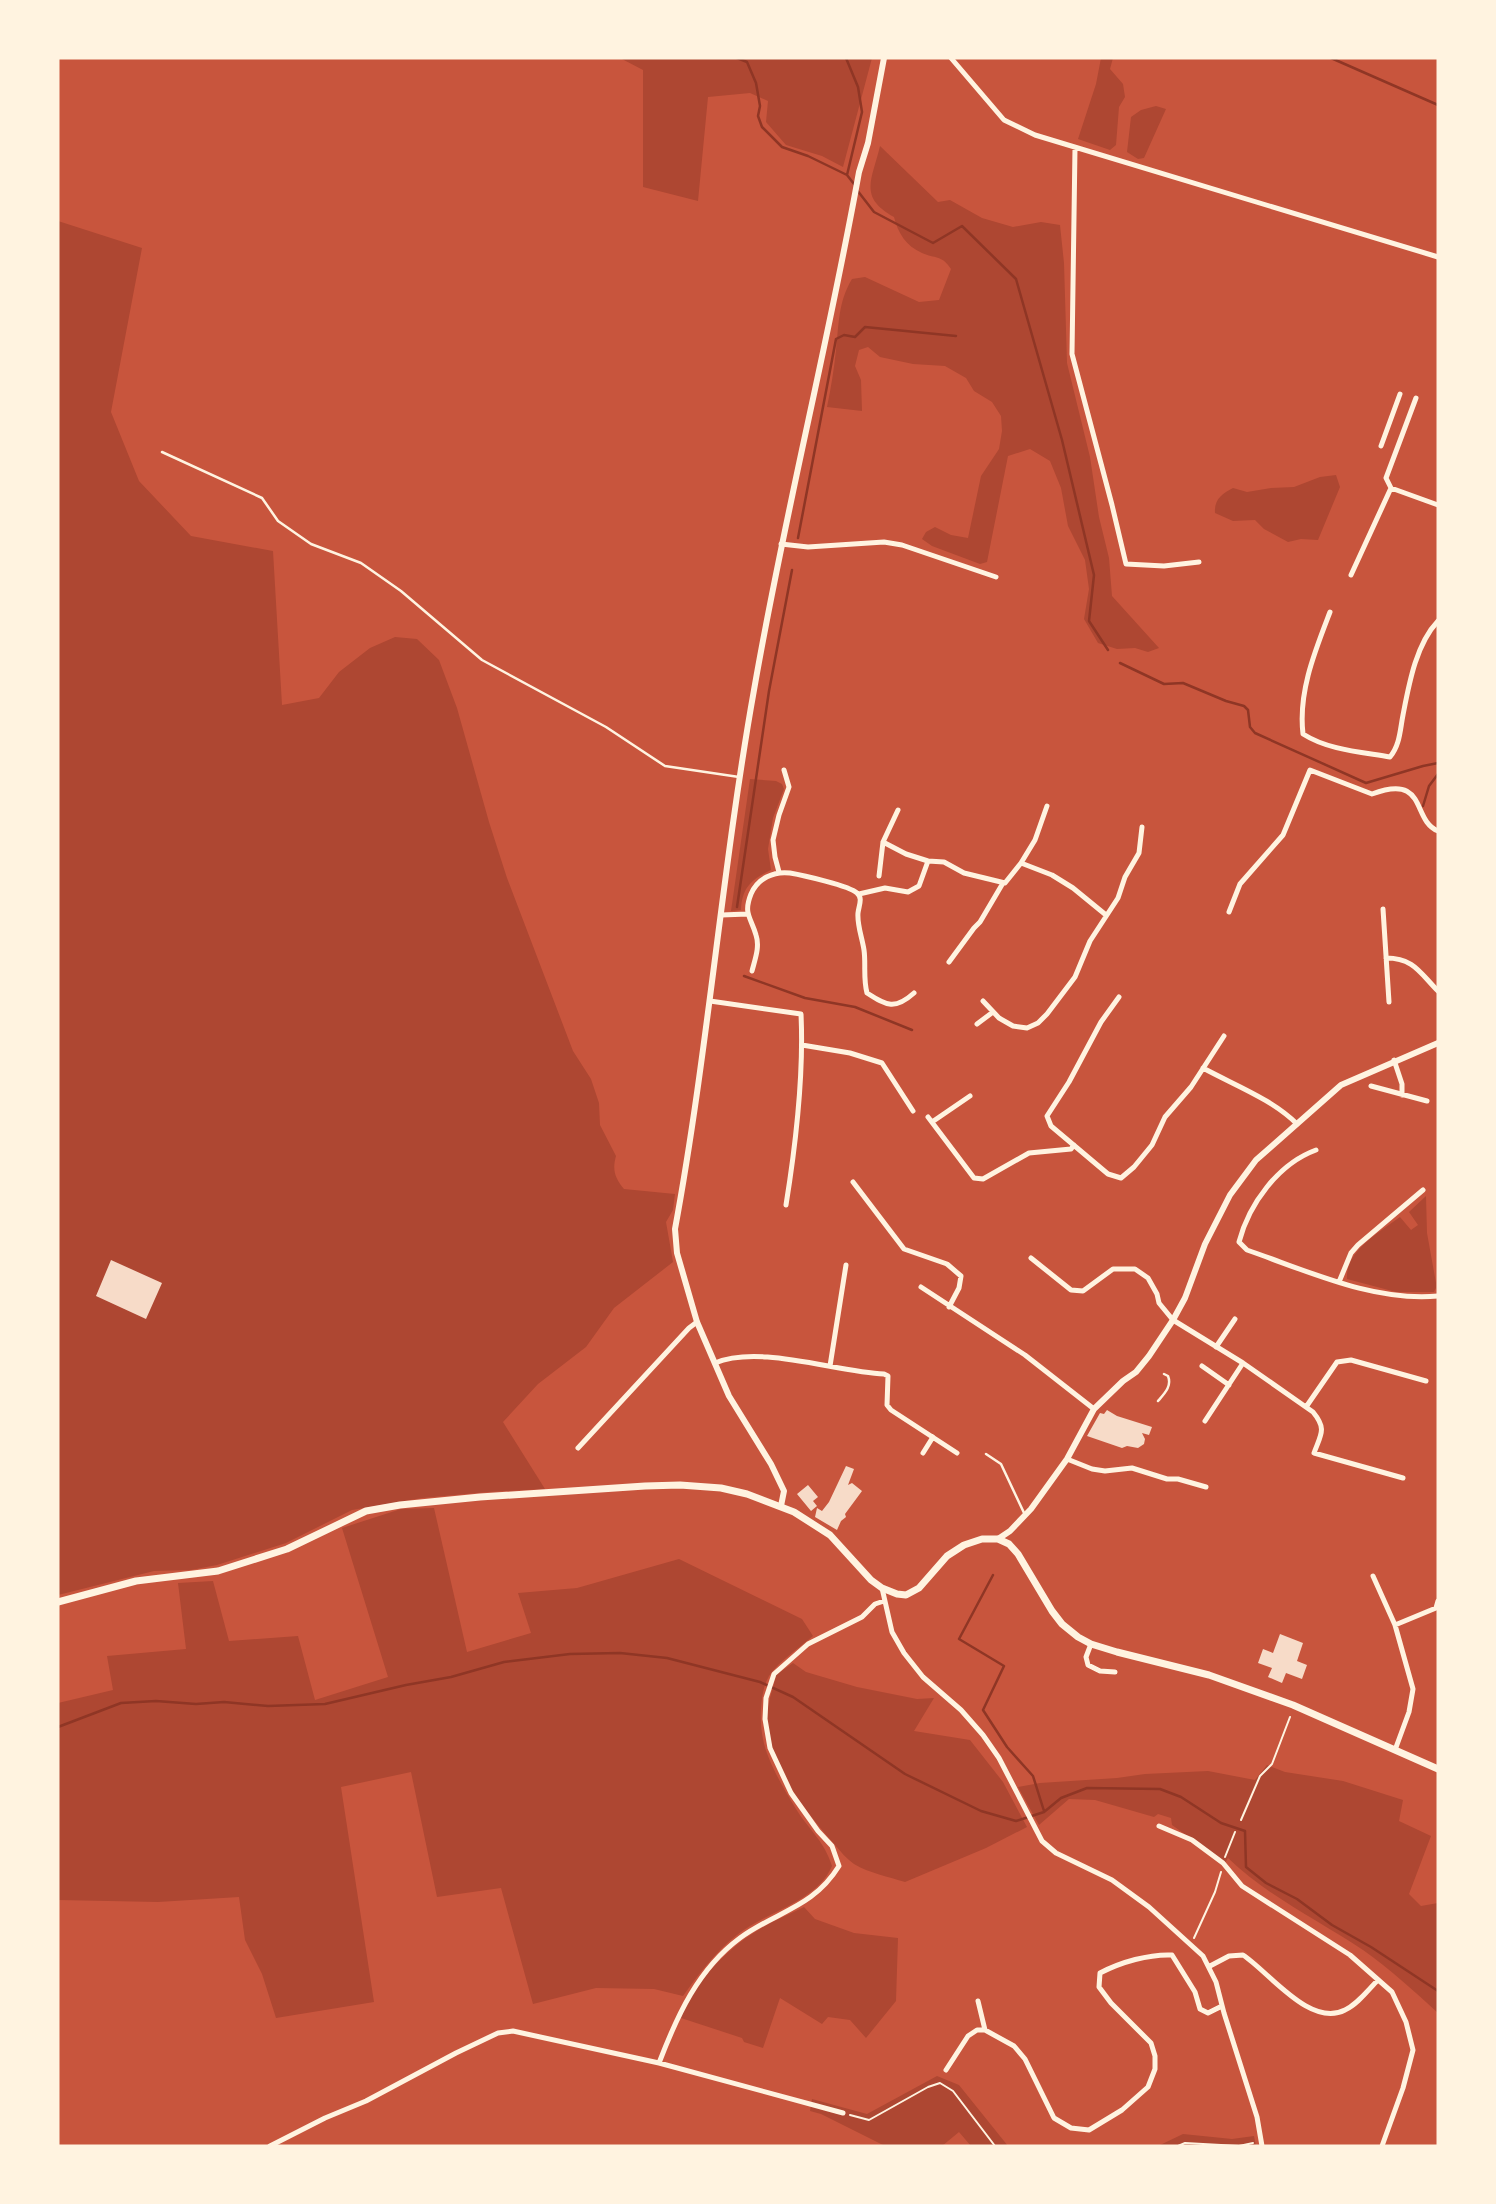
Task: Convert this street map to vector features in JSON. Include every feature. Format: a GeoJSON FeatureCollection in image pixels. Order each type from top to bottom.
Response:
{"type":"FeatureCollection","features":[{"type":"Feature","properties":{"kind":"main road"},"geometry":{"type":"LineString","coordinates":[[58,1602],[136,1581],[218,1571],[287,1549],[366,1511],[400,1505],[571,1490],[680,1485],[722,1488],[747,1494],[794,1512],[830,1535],[863,1573],[882,1588],[897,1594],[906,1595],[919,1588],[947,1556],[964,1545],[982,1539],[998,1539],[1009,1544],[1018,1555],[1062,1624],[1091,1644],[1209,1675],[1293,1705],[1438,1769]]}},
{"type":"Feature","properties":{"kind":"street"},"geometry":{"type":"LineString","coordinates":[[782,1506],[784,1491],[771,1464],[729,1396],[697,1322],[677,1253],[675,1229],[710,1001],[739,777],[781,544],[859,172],[868,144],[884,58]]}},
{"type":"Feature","properties":{"kind":"street"},"geometry":{"type":"LineString","coordinates":[[951,58],[1004,120],[1035,135],[1438,257]]}},
{"type":"Feature","properties":{"kind":"street"},"geometry":{"type":"LineString","coordinates":[[1075,148],[1072,354],[1126,564],[1164,566],[1199,562]]}},
{"type":"Feature","properties":{"kind":"street"},"geometry":{"type":"LineString","coordinates":[[1381,446],[1400,394]]}},
{"type":"Feature","properties":{"kind":"street"},"geometry":{"type":"LineString","coordinates":[[1416,398],[1386,478],[1391,488],[1438,505]]}},
{"type":"Feature","properties":{"kind":"street"},"geometry":{"type":"LineString","coordinates":[[1389,424],[1404,429]]}},
{"type":"Feature","properties":{"kind":"street"},"geometry":{"type":"LineString","coordinates":[[1351,575],[1391,488]]}},
{"type":"Feature","properties":{"kind":"street"},"geometry":{"type":"LineString","coordinates":[[781,544],[808,547],[884,542],[902,545],[996,578]]}},
{"type":"Feature","properties":{"kind":"street"},"geometry":{"type":"LineString","coordinates":[[1330,612],[1314,653],[1303,696],[1303,734],[1314,741],[1334,747],[1390,757],[1396,749],[1406,698],[1419,654],[1430,629],[1438,621]]}},
{"type":"Feature","properties":{"kind":"street"},"geometry":{"type":"LineString","coordinates":[[779,872],[773,840],[789,787],[784,769]]}},
{"type":"Feature","properties":{"kind":"street"},"geometry":{"type":"LineString","coordinates":[[1228,912],[1240,884],[1283,835],[1310,770],[1372,794],[1388,788],[1401,789],[1415,798],[1432,829],[1438,831]]}},
{"type":"Feature","properties":{"kind":"street"},"geometry":{"type":"LineString","coordinates":[[949,962],[984,916],[992,898],[1021,863],[1035,840],[1047,806]]}},
{"type":"Feature","properties":{"kind":"street"},"geometry":{"type":"LineString","coordinates":[[879,876],[883,842],[898,810]]}},
{"type":"Feature","properties":{"kind":"street"},"geometry":{"type":"LineString","coordinates":[[983,1001],[999,1018],[1013,1026],[1027,1028],[1038,1023],[1075,977],[1090,941],[1118,898],[1125,877],[1139,853],[1142,827]]}},
{"type":"Feature","properties":{"kind":"street"},"geometry":{"type":"LineString","coordinates":[[883,842],[906,854],[928,861],[944,862],[964,873],[1003,883]]}},
{"type":"Feature","properties":{"kind":"street"},"geometry":{"type":"LineString","coordinates":[[859,894],[885,888],[908,892],[919,886],[928,861]]}},
{"type":"Feature","properties":{"kind":"street"},"geometry":{"type":"LineString","coordinates":[[1021,863],[1052,875],[1106,915]]}},
{"type":"Feature","properties":{"kind":"street"},"geometry":{"type":"LineString","coordinates":[[752,971],[758,949],[756,934],[748,914],[750,895],[755,886],[764,878],[779,872],[810,876],[859,894],[861,899],[858,923],[864,950],[864,982],[867,993],[893,1005],[904,1002],[914,993]]}},
{"type":"Feature","properties":{"kind":"street"},"geometry":{"type":"LineString","coordinates":[[1383,909],[1389,1002]]}},
{"type":"Feature","properties":{"kind":"street"},"geometry":{"type":"LineString","coordinates":[[721,915],[748,914]]}},
{"type":"Feature","properties":{"kind":"street"},"geometry":{"type":"LineString","coordinates":[[1386,958],[1398,958],[1414,965],[1438,991]]}},
{"type":"Feature","properties":{"kind":"street"},"geometry":{"type":"LineString","coordinates":[[1119,997],[1101,1022],[1069,1082],[1047,1116],[1051,1126],[1108,1174],[1121,1178],[1134,1167],[1152,1145],[1165,1117],[1191,1087],[1224,1036]]}},
{"type":"Feature","properties":{"kind":"street"},"geometry":{"type":"LineString","coordinates":[[710,1001],[801,1014],[802,1045],[786,1205]]}},
{"type":"Feature","properties":{"kind":"street"},"geometry":{"type":"LineString","coordinates":[[977,1024],[993,1012]]}},
{"type":"Feature","properties":{"kind":"street"},"geometry":{"type":"LineString","coordinates":[[998,1539],[1025,1515],[1067,1459],[1094,1409],[1149,1356],[1185,1298],[1205,1244],[1230,1195],[1256,1160],[1341,1085],[1438,1042]]}},
{"type":"Feature","properties":{"kind":"street"},"geometry":{"type":"LineString","coordinates":[[802,1045],[850,1053],[882,1063],[913,1111]]}},
{"type":"Feature","properties":{"kind":"street"},"geometry":{"type":"LineString","coordinates":[[1394,1060],[1402,1084],[1402,1094]]}},
{"type":"Feature","properties":{"kind":"street"},"geometry":{"type":"LineString","coordinates":[[1203,1069],[1272,1105],[1297,1124]]}},
{"type":"Feature","properties":{"kind":"street"},"geometry":{"type":"LineString","coordinates":[[1371,1086],[1427,1101]]}},
{"type":"Feature","properties":{"kind":"street"},"geometry":{"type":"LineString","coordinates":[[970,1096],[930,1119],[974,1178],[983,1180],[1029,1153],[1071,1149],[1074,1145]]}},
{"type":"Feature","properties":{"kind":"street"},"geometry":{"type":"LineString","coordinates":[[1316,1150],[1303,1154],[1277,1175],[1260,1195],[1244,1224],[1239,1242],[1247,1250],[1339,1282],[1387,1295],[1413,1298],[1438,1296]]}},
{"type":"Feature","properties":{"kind":"street"},"geometry":{"type":"LineString","coordinates":[[853,1182],[904,1249],[947,1264],[961,1276],[959,1287],[949,1307]]}},
{"type":"Feature","properties":{"kind":"street"},"geometry":{"type":"LineString","coordinates":[[1339,1282],[1351,1253],[1358,1245],[1423,1190]]}},
{"type":"Feature","properties":{"kind":"street"},"geometry":{"type":"LineString","coordinates":[[1031,1258],[1071,1290],[1083,1292],[1113,1269],[1135,1269],[1148,1278],[1159,1303],[1173,1320],[1243,1363],[1313,1412],[1320,1421],[1323,1433],[1314,1452],[1403,1478]]}},
{"type":"Feature","properties":{"kind":"street"},"geometry":{"type":"LineString","coordinates":[[830,1366],[846,1265]]}},
{"type":"Feature","properties":{"kind":"street"},"geometry":{"type":"LineString","coordinates":[[921,1287],[1025,1355],[1094,1409]]}},
{"type":"Feature","properties":{"kind":"street"},"geometry":{"type":"LineString","coordinates":[[1216,1347],[1235,1319]]}},
{"type":"Feature","properties":{"kind":"street"},"geometry":{"type":"LineString","coordinates":[[578,1448],[697,1322]]}},
{"type":"Feature","properties":{"kind":"street"},"geometry":{"type":"LineString","coordinates":[[715,1363],[723,1359],[750,1355],[884,1374],[888,1376],[887,1405],[891,1410],[957,1452]]}},
{"type":"Feature","properties":{"kind":"street"},"geometry":{"type":"LineString","coordinates":[[1306,1407],[1337,1362],[1352,1360],[1426,1381]]}},
{"type":"Feature","properties":{"kind":"street"},"geometry":{"type":"LineString","coordinates":[[1205,1421],[1243,1363]]}},
{"type":"Feature","properties":{"kind":"street"},"geometry":{"type":"LineString","coordinates":[[1202,1366],[1229,1385]]}},
{"type":"Feature","properties":{"kind":"street"},"geometry":{"type":"LineString","coordinates":[[923,1453],[933,1437]]}},
{"type":"Feature","properties":{"kind":"street"},"geometry":{"type":"LineString","coordinates":[[1067,1459],[1092,1469],[1105,1471],[1132,1468],[1206,1487]]}},
{"type":"Feature","properties":{"kind":"street"},"geometry":{"type":"LineString","coordinates":[[1373,1576],[1395,1625],[1413,1689],[1409,1712],[1395,1751]]}},
{"type":"Feature","properties":{"kind":"street"},"geometry":{"type":"LineString","coordinates":[[882,1588],[892,1632],[904,1653],[923,1677],[961,1710],[983,1735],[999,1758],[1042,1841],[1056,1853],[1112,1880],[1191,1944],[1210,1966],[1252,2097],[1261,2144]]}},
{"type":"Feature","properties":{"kind":"street"},"geometry":{"type":"LineString","coordinates":[[659,2063],[672,2028],[690,1993],[712,1964],[740,1938],[807,1901],[829,1883],[839,1866],[832,1846],[818,1832],[791,1793],[770,1748],[765,1719],[766,1698],[774,1674],[817,1638],[862,1617],[875,1604],[884,1601]]}},
{"type":"Feature","properties":{"kind":"street"},"geometry":{"type":"LineString","coordinates":[[1395,1625],[1436,1608],[1438,1601]]}},
{"type":"Feature","properties":{"kind":"street"},"geometry":{"type":"LineString","coordinates":[[1091,1644],[1086,1657],[1088,1665],[1100,1671],[1115,1672]]}},
{"type":"Feature","properties":{"kind":"street"},"geometry":{"type":"LineString","coordinates":[[1159,1826],[1192,1840],[1223,1863],[1242,1886],[1350,1955],[1392,1992],[1406,2022],[1412,2050],[1404,2088],[1382,2146]]}},
{"type":"Feature","properties":{"kind":"street"},"geometry":{"type":"LineString","coordinates":[[946,2070],[968,2036],[985,2030],[1013,2046],[1025,2059],[1054,2118],[1071,2128],[1089,2130],[1122,2110],[1148,2087],[1155,2069],[1151,2043],[1099,1987],[1100,1973],[1111,1967],[1158,1954],[1172,1955],[1195,1992],[1200,2010],[1208,2013],[1222,2006]]}},
{"type":"Feature","properties":{"kind":"street"},"geometry":{"type":"LineString","coordinates":[[1210,1966],[1229,1956],[1244,1955],[1288,1994],[1325,2014],[1344,2011],[1378,1980]]}},
{"type":"Feature","properties":{"kind":"street"},"geometry":{"type":"LineString","coordinates":[[978,2001],[985,2030]]}},
{"type":"Feature","properties":{"kind":"street"},"geometry":{"type":"LineString","coordinates":[[270,2146],[366,2101],[498,2033],[513,2031],[659,2063],[843,2113]]}},
{"type":"Feature","properties":{"kind":"lane"},"geometry":{"type":"LineString","coordinates":[[162,452],[262,498],[278,521],[311,544],[361,563],[401,591],[482,660],[606,727],[666,766],[739,777]]}},
{"type":"Feature","properties":{"kind":"lane"},"geometry":{"type":"LineString","coordinates":[[1158,1401],[1170,1381],[1164,1374]]}},
{"type":"Feature","properties":{"kind":"lane"},"geometry":{"type":"LineString","coordinates":[[986,1454],[1001,1464],[1025,1515]]}},
{"type":"Feature","properties":{"kind":"path"},"geometry":{"type":"LineString","coordinates":[[1241,1820],[1260,1776],[1272,1764],[1290,1717]]}},
{"type":"Feature","properties":{"kind":"path"},"geometry":{"type":"LineString","coordinates":[[1191,1944],[1215,1892],[1235,1832]]}},
{"type":"Feature","properties":{"kind":"path"},"geometry":{"type":"LineString","coordinates":[[843,2113],[869,2120],[940,2083],[953,2091],[995,2146]]}},
{"type":"Feature","properties":{"kind":"path"},"geometry":{"type":"LineString","coordinates":[[1178,2146],[1185,2143],[1239,2146],[1261,2144]]}},
{"type":"Feature","properties":{"kind":"shaded area"},"geometry":{"type":"Polygon","coordinates":[[[620,58],[872,58],[843,167],[822,156],[786,145],[766,122],[768,101],[750,93],[708,97],[698,201],[643,187],[643,70],[620,58]]]}},
{"type":"Feature","properties":{"kind":"shaded area"},"geometry":{"type":"Polygon","coordinates":[[[1101,58],[1113,58],[1110,69],[1123,84],[1125,97],[1119,107],[1116,145],[1110,150],[1078,139],[1096,84],[1101,58]]]}},
{"type":"Feature","properties":{"kind":"shaded area"},"geometry":{"type":"Polygon","coordinates":[[[1156,106],[1166,109],[1144,158],[1138,159],[1127,152],[1131,117],[1141,110],[1156,106]]]}},
{"type":"Feature","properties":{"kind":"shaded area"},"geometry":{"type":"Polygon","coordinates":[[[880,146],[938,202],[950,200],[982,218],[1013,227],[1041,222],[1060,225],[1067,363],[1090,457],[1099,517],[1109,558],[1112,596],[1159,648],[1148,652],[1135,648],[1117,649],[1098,643],[1084,619],[1089,589],[1085,560],[1068,526],[1061,488],[1050,461],[1030,449],[1008,456],[987,562],[980,564],[932,546],[922,539],[926,532],[935,527],[951,535],[968,538],[981,476],[999,449],[1001,416],[992,402],[974,391],[966,378],[945,366],[913,364],[880,357],[868,347],[859,350],[855,366],[861,380],[862,411],[827,407],[842,305],[852,279],[865,277],[919,302],[939,300],[951,269],[942,259],[911,247],[900,234],[894,217],[876,202],[870,187],[880,146]]]}},
{"type":"Feature","properties":{"kind":"shaded area"},"geometry":{"type":"Polygon","coordinates":[[[58,221],[142,248],[111,412],[139,481],[191,536],[273,551],[282,705],[319,698],[339,672],[370,648],[395,637],[417,639],[439,660],[457,708],[507,878],[573,1051],[591,1079],[599,1103],[600,1125],[616,1156],[616,1177],[624,1189],[675,1194],[673,1210],[666,1222],[673,1262],[614,1308],[586,1347],[538,1384],[503,1422],[545,1489],[422,1498],[352,1510],[286,1543],[217,1565],[191,1570],[154,1571],[58,1595],[58,221]]]}},
{"type":"Feature","properties":{"kind":"shaded area"},"geometry":{"type":"Polygon","coordinates":[[[1336,475],[1340,487],[1318,540],[1301,539],[1288,542],[1264,529],[1255,520],[1233,521],[1215,513],[1219,498],[1233,488],[1247,492],[1294,487],[1320,477],[1336,475]]]}},
{"type":"Feature","properties":{"kind":"shaded area"},"geometry":{"type":"Polygon","coordinates":[[[750,779],[776,781],[782,784],[784,789],[773,818],[768,849],[771,870],[749,885],[743,895],[741,910],[731,911],[750,779]]]}},
{"type":"Feature","properties":{"kind":"shaded area"},"geometry":{"type":"Polygon","coordinates":[[[1426,1196],[1427,1233],[1436,1283],[1434,1292],[1396,1292],[1347,1279],[1352,1260],[1374,1236],[1400,1217],[1411,1230],[1418,1225],[1409,1212],[1426,1196]]]}},
{"type":"Feature","properties":{"kind":"shaded area"},"geometry":{"type":"Polygon","coordinates":[[[434,1508],[467,1652],[531,1633],[518,1593],[577,1588],[679,1559],[802,1619],[813,1636],[769,1676],[762,1698],[761,1724],[765,1748],[778,1777],[798,1812],[821,1843],[832,1866],[825,1878],[803,1898],[749,1927],[729,1942],[683,1996],[654,1989],[596,1988],[533,2004],[501,1888],[437,1897],[411,1772],[341,1787],[374,2002],[276,2018],[262,1974],[245,1940],[239,1897],[158,1902],[58,1900],[58,1703],[113,1690],[107,1656],[186,1649],[178,1583],[213,1581],[229,1641],[298,1636],[315,1700],[388,1677],[342,1528],[401,1509],[434,1508]]]}},
{"type":"Feature","properties":{"kind":"shaded area"},"geometry":{"type":"Polygon","coordinates":[[[793,1663],[806,1672],[857,1687],[917,1699],[934,1698],[914,1731],[970,1740],[1003,1782],[1027,1827],[986,1848],[905,1882],[854,1864],[837,1848],[790,1787],[775,1754],[767,1718],[769,1702],[776,1675],[793,1663]]]}},
{"type":"Feature","properties":{"kind":"shaded area"},"geometry":{"type":"Polygon","coordinates":[[[1267,1765],[1285,1772],[1343,1781],[1403,1800],[1399,1821],[1431,1836],[1409,1894],[1421,1906],[1438,1903],[1438,2013],[1373,1957],[1276,1896],[1228,1858],[1225,1863],[1172,1825],[1171,1818],[1158,1814],[1154,1817],[1095,1800],[1069,1799],[1039,1825],[1018,1787],[1145,1774],[1208,1771],[1255,1780],[1267,1765]]]}},
{"type":"Feature","properties":{"kind":"shaded area"},"geometry":{"type":"Polygon","coordinates":[[[804,1907],[815,1919],[854,1933],[898,1938],[896,2001],[866,2038],[850,2020],[828,2017],[822,2024],[780,1998],[763,2048],[744,2042],[742,2038],[681,2018],[692,1994],[733,1948],[761,1928],[804,1907]]]}},
{"type":"Feature","properties":{"kind":"shaded area"},"geometry":{"type":"Polygon","coordinates":[[[937,2076],[959,2085],[1008,2146],[971,2146],[959,2132],[942,2146],[885,2146],[810,2111],[812,2099],[867,2114],[937,2076]]]}},
{"type":"Feature","properties":{"kind":"shaded area"},"geometry":{"type":"Polygon","coordinates":[[[1183,2134],[1232,2139],[1254,2136],[1256,2146],[1158,2146],[1183,2134]]]}},
{"type":"Feature","properties":{"kind":"building"},"geometry":{"type":"Polygon","coordinates":[[[111,1260],[162,1283],[146,1319],[96,1296],[111,1260]]]}},
{"type":"Feature","properties":{"kind":"building"},"geometry":{"type":"Polygon","coordinates":[[[1107,1410],[1152,1427],[1149,1435],[1142,1433],[1144,1444],[1138,1448],[1122,1448],[1087,1436],[1100,1413],[1104,1414],[1107,1410]]]}},
{"type":"Feature","properties":{"kind":"building"},"geometry":{"type":"Polygon","coordinates":[[[846,1466],[854,1469],[848,1485],[852,1483],[862,1491],[837,1530],[815,1517],[817,1508],[822,1511],[829,1502],[846,1466]]]}},
{"type":"Feature","properties":{"kind":"building"},"geometry":{"type":"Polygon","coordinates":[[[808,1485],[818,1497],[813,1501],[817,1506],[811,1511],[797,1494],[808,1485]]]}},
{"type":"Feature","properties":{"kind":"building"},"geometry":{"type":"Polygon","coordinates":[[[1280,1634],[1303,1643],[1297,1661],[1307,1665],[1302,1679],[1286,1673],[1282,1683],[1268,1677],[1272,1668],[1258,1663],[1263,1649],[1273,1653],[1280,1634]]]}},
{"type":"Feature","properties":{"kind":"waterway"},"geometry":{"type":"LineString","coordinates":[[737,58],[747,62],[756,83],[760,106],[758,116],[762,127],[782,147],[847,175]]}},
{"type":"Feature","properties":{"kind":"waterway"},"geometry":{"type":"LineString","coordinates":[[846,58],[858,87],[862,112],[847,175],[854,184]]}},
{"type":"Feature","properties":{"kind":"waterway"},"geometry":{"type":"LineString","coordinates":[[1331,58],[1438,105]]}},
{"type":"Feature","properties":{"kind":"waterway"},"geometry":{"type":"LineString","coordinates":[[857,190],[874,212],[933,243],[962,226],[1016,279],[1062,440],[1094,575],[1089,621],[1108,650]]}},
{"type":"Feature","properties":{"kind":"waterway"},"geometry":{"type":"LineString","coordinates":[[798,538],[836,339],[844,335],[855,337],[865,327],[956,336]]}},
{"type":"Feature","properties":{"kind":"waterway"},"geometry":{"type":"LineString","coordinates":[[737,907],[769,691],[792,570]]}},
{"type":"Feature","properties":{"kind":"waterway"},"geometry":{"type":"LineString","coordinates":[[1120,663],[1164,684],[1183,683],[1244,706],[1248,710],[1250,727],[1255,733],[1366,783],[1438,763]]}},
{"type":"Feature","properties":{"kind":"waterway"},"geometry":{"type":"LineString","coordinates":[[1423,806],[1429,786],[1438,774]]}},
{"type":"Feature","properties":{"kind":"waterway"},"geometry":{"type":"LineString","coordinates":[[744,976],[805,998],[855,1007],[912,1030]]}},
{"type":"Feature","properties":{"kind":"waterway"},"geometry":{"type":"LineString","coordinates":[[993,1575],[959,1639],[1004,1666],[983,1710],[1007,1747],[1033,1776],[1044,1811]]}},
{"type":"Feature","properties":{"kind":"waterway"},"geometry":{"type":"LineString","coordinates":[[58,1727],[121,1703],[224,1702],[268,1706],[325,1704],[451,1677],[504,1662],[570,1654],[620,1653],[667,1658],[760,1682],[793,1697],[905,1774],[981,1811],[1016,1821],[1044,1812],[1061,1798],[1087,1788],[1160,1789],[1181,1797],[1221,1823],[1245,1831],[1246,1867],[1266,1883],[1297,1899],[1332,1925],[1438,1991]]}}]}
